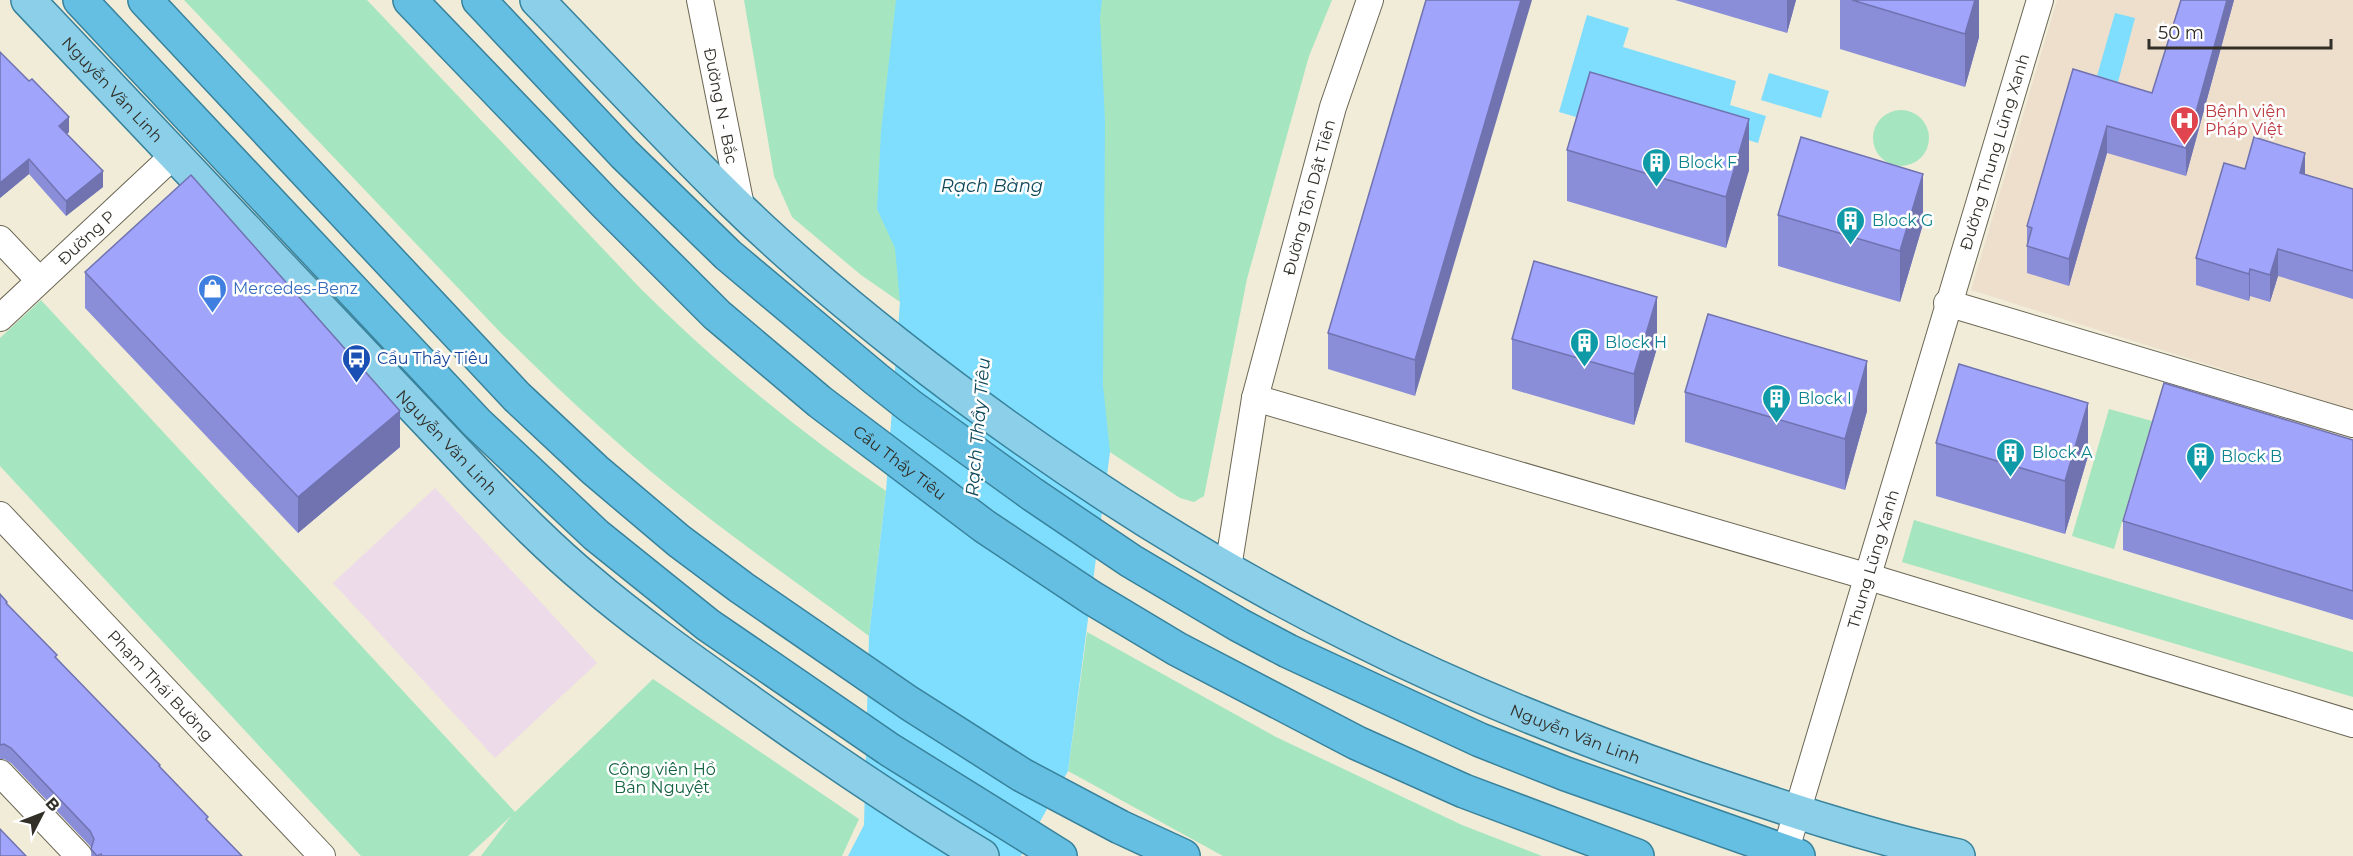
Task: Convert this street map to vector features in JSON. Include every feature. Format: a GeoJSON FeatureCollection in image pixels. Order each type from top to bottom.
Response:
{"type":"FeatureCollection","features":[{"type":"Feature","properties":{"kind":"highway"},"geometry":{"type":"LineString","coordinates":[[81,0],[509,455],[596,535],[708,625],[890,750],[1060,856]]}},
{"type":"Feature","properties":{"kind":"highway"},"geometry":{"type":"LineString","coordinates":[[145,0],[517,398],[636,506],[742,588],[946,727],[1022,775],[1120,827],[1183,856]]}},
{"type":"Feature","properties":{"kind":"highway","name":"Cầu Thầy Tiêu"},"geometry":{"type":"LineString","coordinates":[[410,0],[678,277],[751,345],[820,402],[984,526],[1092,598],[1178,649],[1406,766],[1532,818],[1638,856]]}},
{"type":"Feature","properties":{"kind":"highway"},"geometry":{"type":"LineString","coordinates":[[479,0],[670,200],[728,255],[876,380],[1090,534],[1195,599],[1299,656],[1490,744],[1789,855]]}},
{"type":"Feature","properties":{"kind":"main road","name":"Nguyễn Văn Linh"},"geometry":{"type":"LineString","coordinates":[[28,0],[517,515],[590,582],[687,657],[847,772],[982,856]]}},
{"type":"Feature","properties":{"kind":"main road"},"geometry":{"type":"LineString","coordinates":[[537,0],[742,211],[897,344],[994,417],[1089,482],[1221,564]]}},
{"type":"Feature","properties":{"kind":"main road"},"geometry":{"type":"LineString","coordinates":[[174,155],[202,129]]}},
{"type":"Feature","properties":{"kind":"main road","name":"Nguyễn Văn Linh"},"geometry":{"type":"LineString","coordinates":[[1221,564],[1355,638],[1459,686],[1616,751],[1797,813],[1958,856]]}},
{"type":"Feature","properties":{"kind":"street","name":"Đường N - Bắc"},"geometry":{"type":"LineString","coordinates":[[700,0],[742,211]]}},
{"type":"Feature","properties":{"kind":"street","name":"Đường Tôn Dật Tiên"},"geometry":{"type":"LineString","coordinates":[[1221,564],[1255,398],[1333,107],[1370,0]]}},
{"type":"Feature","properties":{"kind":"street","name":"Đường Thung Lũng Xanh"},"geometry":{"type":"LineString","coordinates":[[1947,303],[2040,0]]}},
{"type":"Feature","properties":{"kind":"street","name":"Đường P"},"geometry":{"type":"LineString","coordinates":[[0,318],[174,155]]}},
{"type":"Feature","properties":{"kind":"street"},"geometry":{"type":"LineString","coordinates":[[0,239],[39,280]]}},
{"type":"Feature","properties":{"kind":"street"},"geometry":{"type":"LineString","coordinates":[[1947,303],[2353,424]]}},
{"type":"Feature","properties":{"kind":"street","name":"Thung Lũng Xanh"},"geometry":{"type":"LineString","coordinates":[[1789,855],[1797,813],[1869,577],[1947,303]]}},
{"type":"Feature","properties":{"kind":"street"},"geometry":{"type":"LineString","coordinates":[[1255,398],[1869,577],[2353,724]]}},
{"type":"Feature","properties":{"kind":"street","name":"Phạm Thái Bường"},"geometry":{"type":"LineString","coordinates":[[0,515],[322,856]]}},
{"type":"Feature","properties":{"kind":"street"},"geometry":{"type":"LineString","coordinates":[[0,773],[79,856]]}},
{"type":"Feature","properties":{"kind":"shaded area","name":"Bệnh viện Pháp Việt"},"geometry":{"type":"Polygon","coordinates":[[[2057,0],[2353,0],[2353,410],[1971,290],[2057,0]]]}},
{"type":"Feature","properties":{"kind":"shaded area"},"geometry":{"type":"Polygon","coordinates":[[[435,488],[597,663],[495,758],[333,583],[435,488]]]}},
{"type":"Feature","properties":{"kind":"green space"},"geometry":{"type":"Polygon","coordinates":[[[184,0],[367,0],[670,317],[759,396],[821,445],[886,491],[869,636],[673,490],[572,401],[499,331],[184,0]]]}},
{"type":"Feature","properties":{"kind":"green space"},"geometry":{"type":"Polygon","coordinates":[[[744,0],[953,0],[900,302],[861,275],[792,217],[774,176],[744,0]]]}},
{"type":"Feature","properties":{"kind":"green space"},"geometry":{"type":"Polygon","coordinates":[[[1072,0],[1332,0],[1309,56],[1247,279],[1204,496],[1194,502],[1180,498],[1067,424],[1072,0]]]}},
{"type":"Feature","properties":{"kind":"green space"},"geometry":{"type":"Polygon","coordinates":[[[1901,110],[1912,112],[1921,118],[1927,127],[1929,138],[1927,149],[1921,158],[1912,164],[1901,166],[1890,164],[1881,158],[1875,149],[1873,138],[1875,127],[1881,118],[1890,112],[1901,110]]]}},
{"type":"Feature","properties":{"kind":"green space","name":"Công viên Hồ Bán Nguyệt"},"geometry":{"type":"Polygon","coordinates":[[[41,300],[515,812],[653,679],[859,819],[842,856],[481,856],[511,816],[468,856],[361,856],[0,466],[0,338],[41,300]]]}},
{"type":"Feature","properties":{"kind":"green space"},"geometry":{"type":"Polygon","coordinates":[[[2109,409],[2152,421],[2114,549],[2072,536],[2109,409]]]}},
{"type":"Feature","properties":{"kind":"green space"},"geometry":{"type":"Polygon","coordinates":[[[1914,520],[2353,652],[2353,697],[1902,562],[1914,520]]]}},
{"type":"Feature","properties":{"kind":"green space"},"geometry":{"type":"Polygon","coordinates":[[[1087,632],[1276,737],[1462,825],[1542,856],[1223,856],[1068,771],[1087,632]]]}},
{"type":"Feature","properties":{"kind":"water","name":"Rạch Bàng"},"geometry":{"type":"Polygon","coordinates":[[[896,0],[1102,0],[1100,18],[1105,121],[1103,385],[1110,452],[1068,771],[1021,856],[848,856],[864,825],[869,636],[886,491],[900,302],[895,248],[877,209],[881,131],[896,0]]]}},
{"type":"Feature","properties":{"kind":"water"},"geometry":{"type":"Polygon","coordinates":[[[2115,13],[2135,18],[2118,82],[2097,76],[2115,13]]]}},
{"type":"Feature","properties":{"kind":"water"},"geometry":{"type":"Polygon","coordinates":[[[1587,15],[1629,28],[1623,47],[1736,81],[1730,105],[1766,116],[1758,143],[1608,98],[1600,124],[1559,112],[1587,15]]]}},
{"type":"Feature","properties":{"kind":"water"},"geometry":{"type":"Polygon","coordinates":[[[1769,73],[1829,91],[1821,118],[1761,100],[1769,73]]]}},
{"type":"Feature","properties":{"kind":"building"},"geometry":{"type":"Polygon","coordinates":[[[1426,0],[1521,0],[1415,360],[1328,333],[1426,0]]]}},
{"type":"Feature","properties":{"kind":"building"},"geometry":{"type":"Polygon","coordinates":[[[1852,0],[1975,0],[1965,34],[1852,0]]]}},
{"type":"Feature","properties":{"kind":"building"},"geometry":{"type":"Polygon","coordinates":[[[2181,0],[2227,0],[2186,148],[2107,126],[2069,259],[2027,246],[2032,228],[2027,226],[2073,69],[2152,93],[2181,0]]]}},
{"type":"Feature","properties":{"kind":"building"},"geometry":{"type":"Polygon","coordinates":[[[0,52],[29,81],[32,79],[69,117],[59,126],[103,171],[66,201],[29,159],[0,183],[0,52]]]}},
{"type":"Feature","properties":{"kind":"building"},"geometry":{"type":"Polygon","coordinates":[[[1590,72],[1749,119],[1726,197],[1567,150],[1590,72]]]}},
{"type":"Feature","properties":{"kind":"building"},"geometry":{"type":"Polygon","coordinates":[[[1801,137],[1923,174],[1900,251],[1778,215],[1801,137]]]}},
{"type":"Feature","properties":{"kind":"building"},"geometry":{"type":"Polygon","coordinates":[[[2254,137],[2305,153],[2300,173],[2353,189],[2353,271],[2278,249],[2270,275],[2250,269],[2249,274],[2196,258],[2224,163],[2245,169],[2254,137]]]}},
{"type":"Feature","properties":{"kind":"building"},"geometry":{"type":"Polygon","coordinates":[[[191,175],[400,411],[298,497],[85,272],[191,175]]]}},
{"type":"Feature","properties":{"kind":"building"},"geometry":{"type":"Polygon","coordinates":[[[1534,261],[1657,297],[1634,374],[1512,339],[1534,261]]]}},
{"type":"Feature","properties":{"kind":"building"},"geometry":{"type":"Polygon","coordinates":[[[1708,314],[1867,361],[1845,439],[1685,392],[1708,314]]]}},
{"type":"Feature","properties":{"kind":"building"},"geometry":{"type":"Polygon","coordinates":[[[1959,364],[2088,403],[2065,481],[1936,443],[1959,364]]]}},
{"type":"Feature","properties":{"kind":"building"},"geometry":{"type":"Polygon","coordinates":[[[2164,383],[2353,440],[2353,591],[2123,521],[2164,383]]]}},
{"type":"Feature","properties":{"kind":"building"},"geometry":{"type":"Polygon","coordinates":[[[0,594],[57,655],[55,657],[160,765],[208,817],[206,819],[242,856],[102,856],[101,854],[97,856],[91,849],[94,839],[90,831],[11,748],[4,744],[0,745],[0,594]]]}},
{"type":"Feature","properties":{"kind":"building"},"geometry":{"type":"Polygon","coordinates":[[[0,829],[26,856],[0,856],[0,829]]]}},
{"type":"Feature","properties":{"kind":"place","name":"Bệnh viện Pháp Việt"},"geometry":{"type":"Point","coordinates":[2184,146]}},
{"type":"Feature","properties":{"kind":"place","name":"Block F"},"geometry":{"type":"Point","coordinates":[1657,188]}},
{"type":"Feature","properties":{"kind":"place","name":"Block G"},"geometry":{"type":"Point","coordinates":[1851,246]}},
{"type":"Feature","properties":{"kind":"place","name":"Mercedes-Benz"},"geometry":{"type":"Point","coordinates":[212,314]}},
{"type":"Feature","properties":{"kind":"place","name":"Block H"},"geometry":{"type":"Point","coordinates":[1584,368]}},
{"type":"Feature","properties":{"kind":"place","name":"Cầu Thầy Tiêu"},"geometry":{"type":"Point","coordinates":[356,384]}},
{"type":"Feature","properties":{"kind":"place","name":"Block I"},"geometry":{"type":"Point","coordinates":[1777,424]}},
{"type":"Feature","properties":{"kind":"place","name":"Block A"},"geometry":{"type":"Point","coordinates":[2011,478]}},
{"type":"Feature","properties":{"kind":"place","name":"Block B"},"geometry":{"type":"Point","coordinates":[2200,482]}},
{"type":"Feature","properties":{"kind":"water label","name":"Rạch Thầy Tiêu"},"geometry":{"type":"Point","coordinates":[978,427]}}]}
